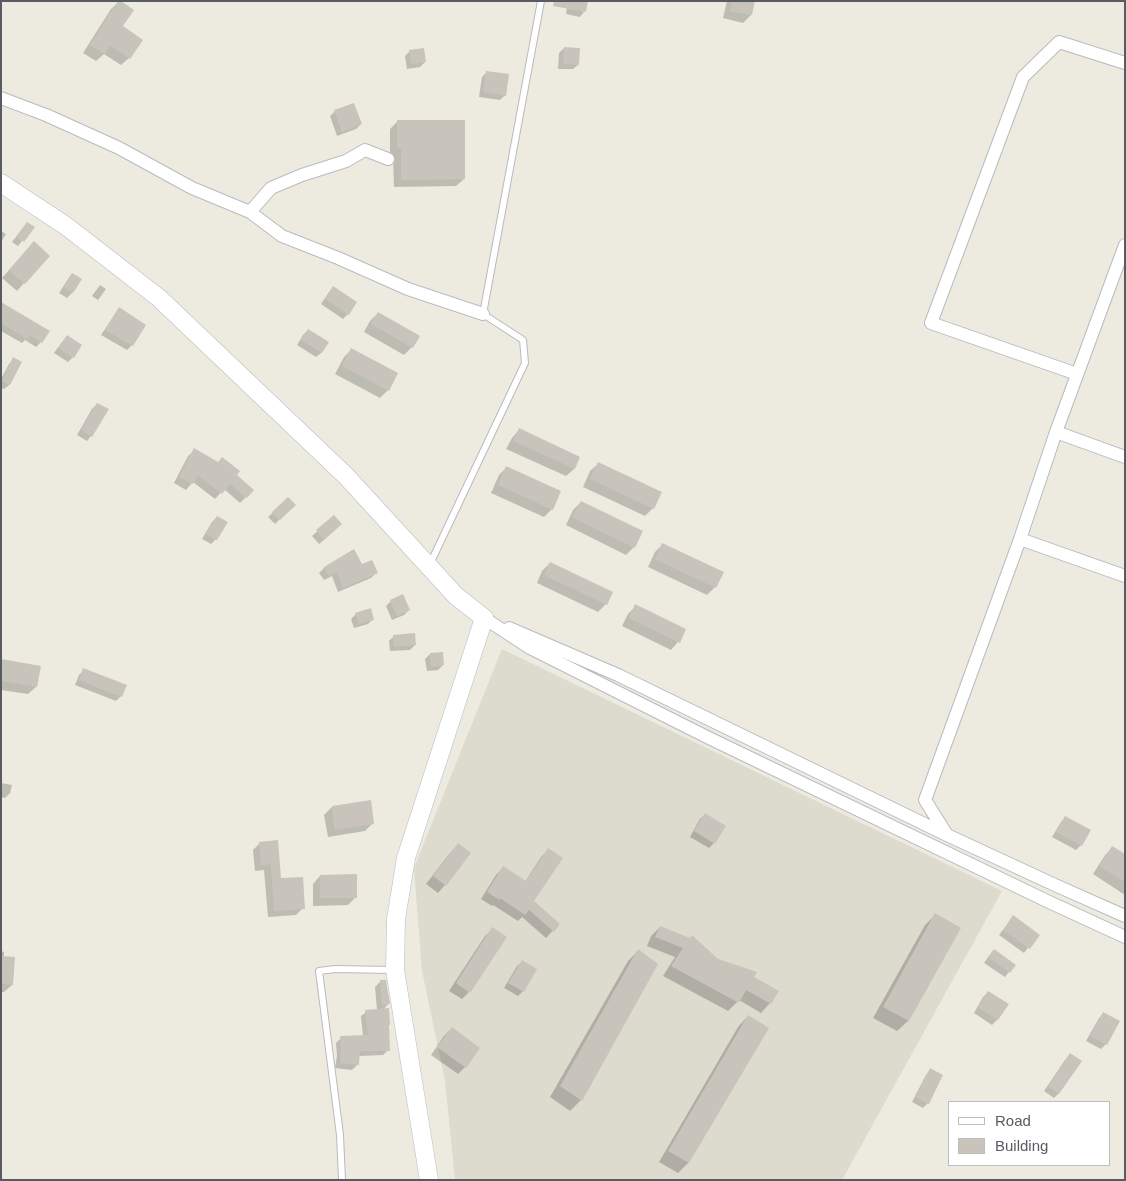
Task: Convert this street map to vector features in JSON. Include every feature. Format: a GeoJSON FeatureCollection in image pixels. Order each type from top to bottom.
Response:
{"type":"FeatureCollection","features":[{"type":"Feature","properties":{"kind":"street"},"geometry":{"type":"LineString","coordinates":[[1077,374],[931,323],[1023,77],[1059,42],[1125,63]]}},
{"type":"Feature","properties":{"kind":"street"},"geometry":{"type":"LineString","coordinates":[[1,98],[46,115],[120,148],[192,188],[250,212],[282,236],[408,289],[483,314]]}},
{"type":"Feature","properties":{"kind":"street"},"geometry":{"type":"LineString","coordinates":[[250,212],[271,188],[302,175],[346,161],[365,150],[388,159]]}},
{"type":"Feature","properties":{"kind":"street"},"geometry":{"type":"LineString","coordinates":[[1,183],[66,226],[159,298],[346,476],[456,596],[484,618],[530,648],[611,690],[940,850],[1125,937]]}},
{"type":"Feature","properties":{"kind":"street"},"geometry":{"type":"LineString","coordinates":[[947,835],[925,800],[1124,246]]}},
{"type":"Feature","properties":{"kind":"street"},"geometry":{"type":"LineString","coordinates":[[1056,432],[1125,457]]}},
{"type":"Feature","properties":{"kind":"street"},"geometry":{"type":"LineString","coordinates":[[1020,539],[1125,576]]}},
{"type":"Feature","properties":{"kind":"street"},"geometry":{"type":"LineString","coordinates":[[484,618],[618,674],[947,835],[1125,916]]}},
{"type":"Feature","properties":{"kind":"street"},"geometry":{"type":"LineString","coordinates":[[429,1180],[395,970],[396,919],[406,858],[484,618]]}},
{"type":"Feature","properties":{"kind":"street"},"geometry":{"type":"LineString","coordinates":[[611,690],[618,674]]}},
{"type":"Feature","properties":{"kind":"street"},"geometry":{"type":"LineString","coordinates":[[1047,901],[1055,885]]}},
{"type":"Feature","properties":{"kind":"lane"},"geometry":{"type":"LineString","coordinates":[[429,567],[525,363],[523,340],[483,314],[541,1]]}},
{"type":"Feature","properties":{"kind":"lane"},"geometry":{"type":"LineString","coordinates":[[803,784],[811,769]]}},
{"type":"Feature","properties":{"kind":"lane"},"geometry":{"type":"LineString","coordinates":[[817,790],[825,776]]}},
{"type":"Feature","properties":{"kind":"lane"},"geometry":{"type":"LineString","coordinates":[[940,850],[947,835]]}},
{"type":"Feature","properties":{"kind":"lane"},"geometry":{"type":"LineString","coordinates":[[342,1180],[340,1135],[319,971],[335,969],[395,970]]}},
{"type":"Feature","properties":{"kind":"shaded area"},"geometry":{"type":"Polygon","coordinates":[[[502,649],[1002,891],[842,1180],[455,1180],[445,1081],[422,971],[414,868],[502,649]]]}},
{"type":"Feature","properties":{"kind":"building"},"geometry":{"type":"Polygon","coordinates":[[[118,1],[134,10],[123,26],[143,40],[130,59],[110,45],[105,54],[90,45],[118,1]]]}},
{"type":"Feature","properties":{"kind":"building"},"geometry":{"type":"Polygon","coordinates":[[[554,1],[588,1],[586,12],[553,6],[554,1]]]}},
{"type":"Feature","properties":{"kind":"building"},"geometry":{"type":"Polygon","coordinates":[[[732,1],[755,1],[752,15],[730,11],[732,1]]]}},
{"type":"Feature","properties":{"kind":"building"},"geometry":{"type":"Polygon","coordinates":[[[564,47],[580,48],[579,65],[563,64],[564,47]]]}},
{"type":"Feature","properties":{"kind":"building"},"geometry":{"type":"Polygon","coordinates":[[[424,48],[426,62],[411,64],[409,50],[424,48]]]}},
{"type":"Feature","properties":{"kind":"building"},"geometry":{"type":"Polygon","coordinates":[[[486,71],[509,74],[506,96],[483,92],[486,71]]]}},
{"type":"Feature","properties":{"kind":"building"},"geometry":{"type":"Polygon","coordinates":[[[354,103],[362,124],[342,132],[334,110],[354,103]]]}},
{"type":"Feature","properties":{"kind":"building"},"geometry":{"type":"Polygon","coordinates":[[[397,120],[465,120],[465,179],[401,180],[401,148],[397,148],[397,120]]]}},
{"type":"Feature","properties":{"kind":"building"},"geometry":{"type":"Polygon","coordinates":[[[27,222],[35,227],[24,242],[16,237],[27,222]]]}},
{"type":"Feature","properties":{"kind":"building"},"geometry":{"type":"Polygon","coordinates":[[[34,241],[50,256],[25,284],[9,270],[34,241]]]}},
{"type":"Feature","properties":{"kind":"building"},"geometry":{"type":"Polygon","coordinates":[[[72,273],[82,279],[73,293],[63,287],[72,273]]]}},
{"type":"Feature","properties":{"kind":"building"},"geometry":{"type":"Polygon","coordinates":[[[333,286],[357,302],[349,315],[325,299],[333,286]]]}},
{"type":"Feature","properties":{"kind":"building"},"geometry":{"type":"Polygon","coordinates":[[[1,302],[50,331],[42,343],[30,335],[27,339],[1,323],[1,302]]]}},
{"type":"Feature","properties":{"kind":"building"},"geometry":{"type":"Polygon","coordinates":[[[119,307],[146,325],[133,346],[105,330],[119,307]]]}},
{"type":"Feature","properties":{"kind":"building"},"geometry":{"type":"Polygon","coordinates":[[[378,312],[420,336],[413,348],[371,324],[378,312]]]}},
{"type":"Feature","properties":{"kind":"building"},"geometry":{"type":"Polygon","coordinates":[[[308,329],[329,342],[322,353],[301,340],[308,329]]]}},
{"type":"Feature","properties":{"kind":"building"},"geometry":{"type":"Polygon","coordinates":[[[67,335],[82,345],[74,358],[58,348],[67,335]]]}},
{"type":"Feature","properties":{"kind":"building"},"geometry":{"type":"Polygon","coordinates":[[[351,348],[398,373],[389,391],[342,366],[351,348]]]}},
{"type":"Feature","properties":{"kind":"building"},"geometry":{"type":"Polygon","coordinates":[[[13,357],[22,362],[10,385],[2,381],[13,357]]]}},
{"type":"Feature","properties":{"kind":"building"},"geometry":{"type":"Polygon","coordinates":[[[97,403],[109,409],[92,437],[81,430],[97,403]]]}},
{"type":"Feature","properties":{"kind":"building"},"geometry":{"type":"Polygon","coordinates":[[[519,428],[580,457],[575,469],[513,441],[519,428]]]}},
{"type":"Feature","properties":{"kind":"building"},"geometry":{"type":"Polygon","coordinates":[[[194,448],[218,462],[222,457],[240,471],[237,475],[254,490],[247,498],[230,484],[222,494],[198,475],[193,484],[179,477],[194,448]]]}},
{"type":"Feature","properties":{"kind":"building"},"geometry":{"type":"Polygon","coordinates":[[[598,462],[662,492],[654,509],[590,479],[598,462]]]}},
{"type":"Feature","properties":{"kind":"building"},"geometry":{"type":"Polygon","coordinates":[[[506,466],[561,491],[553,510],[498,485],[506,466]]]}},
{"type":"Feature","properties":{"kind":"building"},"geometry":{"type":"Polygon","coordinates":[[[288,497],[296,505],[280,520],[272,512],[288,497]]]}},
{"type":"Feature","properties":{"kind":"building"},"geometry":{"type":"Polygon","coordinates":[[[581,501],[643,531],[635,548],[572,517],[581,501]]]}},
{"type":"Feature","properties":{"kind":"building"},"geometry":{"type":"Polygon","coordinates":[[[334,515],[342,524],[324,540],[316,530],[334,515]]]}},
{"type":"Feature","properties":{"kind":"building"},"geometry":{"type":"Polygon","coordinates":[[[217,516],[228,522],[217,540],[206,534],[217,516]]]}},
{"type":"Feature","properties":{"kind":"building"},"geometry":{"type":"Polygon","coordinates":[[[662,543],[724,572],[716,588],[655,559],[662,543]]]}},
{"type":"Feature","properties":{"kind":"building"},"geometry":{"type":"Polygon","coordinates":[[[354,549],[362,564],[372,560],[378,573],[343,588],[337,572],[329,576],[324,567],[354,549]]]}},
{"type":"Feature","properties":{"kind":"building"},"geometry":{"type":"Polygon","coordinates":[[[550,562],[613,592],[607,605],[544,575],[550,562]]]}},
{"type":"Feature","properties":{"kind":"building"},"geometry":{"type":"Polygon","coordinates":[[[403,594],[410,610],[397,616],[390,600],[403,594]]]}},
{"type":"Feature","properties":{"kind":"building"},"geometry":{"type":"Polygon","coordinates":[[[635,604],[686,629],[680,643],[629,618],[635,604]]]}},
{"type":"Feature","properties":{"kind":"building"},"geometry":{"type":"Polygon","coordinates":[[[371,608],[374,620],[359,624],[355,613],[371,608]]]}},
{"type":"Feature","properties":{"kind":"building"},"geometry":{"type":"Polygon","coordinates":[[[415,633],[416,645],[394,647],[393,635],[415,633]]]}},
{"type":"Feature","properties":{"kind":"building"},"geometry":{"type":"Polygon","coordinates":[[[443,652],[444,665],[431,667],[430,653],[443,652]]]}},
{"type":"Feature","properties":{"kind":"building"},"geometry":{"type":"Polygon","coordinates":[[[1,659],[41,666],[37,687],[1,681],[1,659]]]}},
{"type":"Feature","properties":{"kind":"building"},"geometry":{"type":"Polygon","coordinates":[[[83,668],[127,685],[122,697],[79,680],[83,668]]]}},
{"type":"Feature","properties":{"kind":"building"},"geometry":{"type":"Polygon","coordinates":[[[371,800],[374,824],[335,830],[332,806],[371,800]]]}},
{"type":"Feature","properties":{"kind":"building"},"geometry":{"type":"Polygon","coordinates":[[[705,813],[726,826],[715,844],[694,831],[705,813]]]}},
{"type":"Feature","properties":{"kind":"building"},"geometry":{"type":"Polygon","coordinates":[[[1065,816],[1091,830],[1082,846],[1056,832],[1065,816]]]}},
{"type":"Feature","properties":{"kind":"building"},"geometry":{"type":"Polygon","coordinates":[[[278,840],[281,878],[303,877],[305,909],[274,911],[271,864],[261,865],[259,842],[278,840]]]}},
{"type":"Feature","properties":{"kind":"building"},"geometry":{"type":"Polygon","coordinates":[[[458,843],[471,853],[446,886],[433,876],[458,843]]]}},
{"type":"Feature","properties":{"kind":"building"},"geometry":{"type":"Polygon","coordinates":[[[1112,846],[1125,854],[1125,882],[1099,866],[1112,846]]]}},
{"type":"Feature","properties":{"kind":"building"},"geometry":{"type":"Polygon","coordinates":[[[548,848],[563,858],[534,901],[560,924],[554,932],[529,910],[525,915],[500,898],[500,900],[487,892],[503,866],[526,881],[548,848]]]}},
{"type":"Feature","properties":{"kind":"building"},"geometry":{"type":"Polygon","coordinates":[[[357,874],[357,898],[320,898],[320,875],[357,874]]]}},
{"type":"Feature","properties":{"kind":"building"},"geometry":{"type":"Polygon","coordinates":[[[935,913],[961,928],[909,1021],[883,1007],[935,913]]]}},
{"type":"Feature","properties":{"kind":"building"},"geometry":{"type":"Polygon","coordinates":[[[1013,915],[1040,935],[1030,949],[1003,930],[1013,915]]]}},
{"type":"Feature","properties":{"kind":"building"},"geometry":{"type":"Polygon","coordinates":[[[660,926],[690,938],[692,935],[718,959],[757,972],[754,977],[779,991],[771,1004],[746,990],[739,1003],[671,966],[683,948],[655,937],[660,926]]]}},
{"type":"Feature","properties":{"kind":"building"},"geometry":{"type":"Polygon","coordinates":[[[492,927],[507,937],[470,993],[456,983],[492,927]]]}},
{"type":"Feature","properties":{"kind":"building"},"geometry":{"type":"Polygon","coordinates":[[[638,949],[658,964],[582,1101],[560,1086],[638,949]]]}},
{"type":"Feature","properties":{"kind":"building"},"geometry":{"type":"Polygon","coordinates":[[[994,949],[1016,965],[1010,973],[988,957],[994,949]]]}},
{"type":"Feature","properties":{"kind":"building"},"geometry":{"type":"Polygon","coordinates":[[[1,956],[15,957],[13,985],[2,984],[1,956]]]}},
{"type":"Feature","properties":{"kind":"building"},"geometry":{"type":"Polygon","coordinates":[[[522,960],[537,969],[524,992],[508,983],[522,960]]]}},
{"type":"Feature","properties":{"kind":"building"},"geometry":{"type":"Polygon","coordinates":[[[380,980],[386,980],[390,1004],[382,1005],[380,980]]]}},
{"type":"Feature","properties":{"kind":"building"},"geometry":{"type":"Polygon","coordinates":[[[988,991],[1009,1004],[998,1020],[978,1007],[988,991]]]}},
{"type":"Feature","properties":{"kind":"building"},"geometry":{"type":"Polygon","coordinates":[[[389,1008],[390,1051],[360,1051],[359,1065],[340,1063],[340,1036],[368,1035],[365,1010],[389,1008]]]}},
{"type":"Feature","properties":{"kind":"building"},"geometry":{"type":"Polygon","coordinates":[[[1103,1012],[1120,1021],[1107,1045],[1090,1036],[1103,1012]]]}},
{"type":"Feature","properties":{"kind":"building"},"geometry":{"type":"Polygon","coordinates":[[[748,1015],[769,1028],[689,1163],[668,1151],[748,1015]]]}},
{"type":"Feature","properties":{"kind":"building"},"geometry":{"type":"Polygon","coordinates":[[[452,1027],[480,1048],[466,1068],[437,1047],[452,1027]]]}},
{"type":"Feature","properties":{"kind":"building"},"geometry":{"type":"Polygon","coordinates":[[[1070,1053],[1082,1061],[1059,1094],[1048,1086],[1070,1053]]]}},
{"type":"Feature","properties":{"kind":"building"},"geometry":{"type":"Polygon","coordinates":[[[930,1068],[943,1075],[929,1104],[916,1097],[930,1068]]]}}]}
